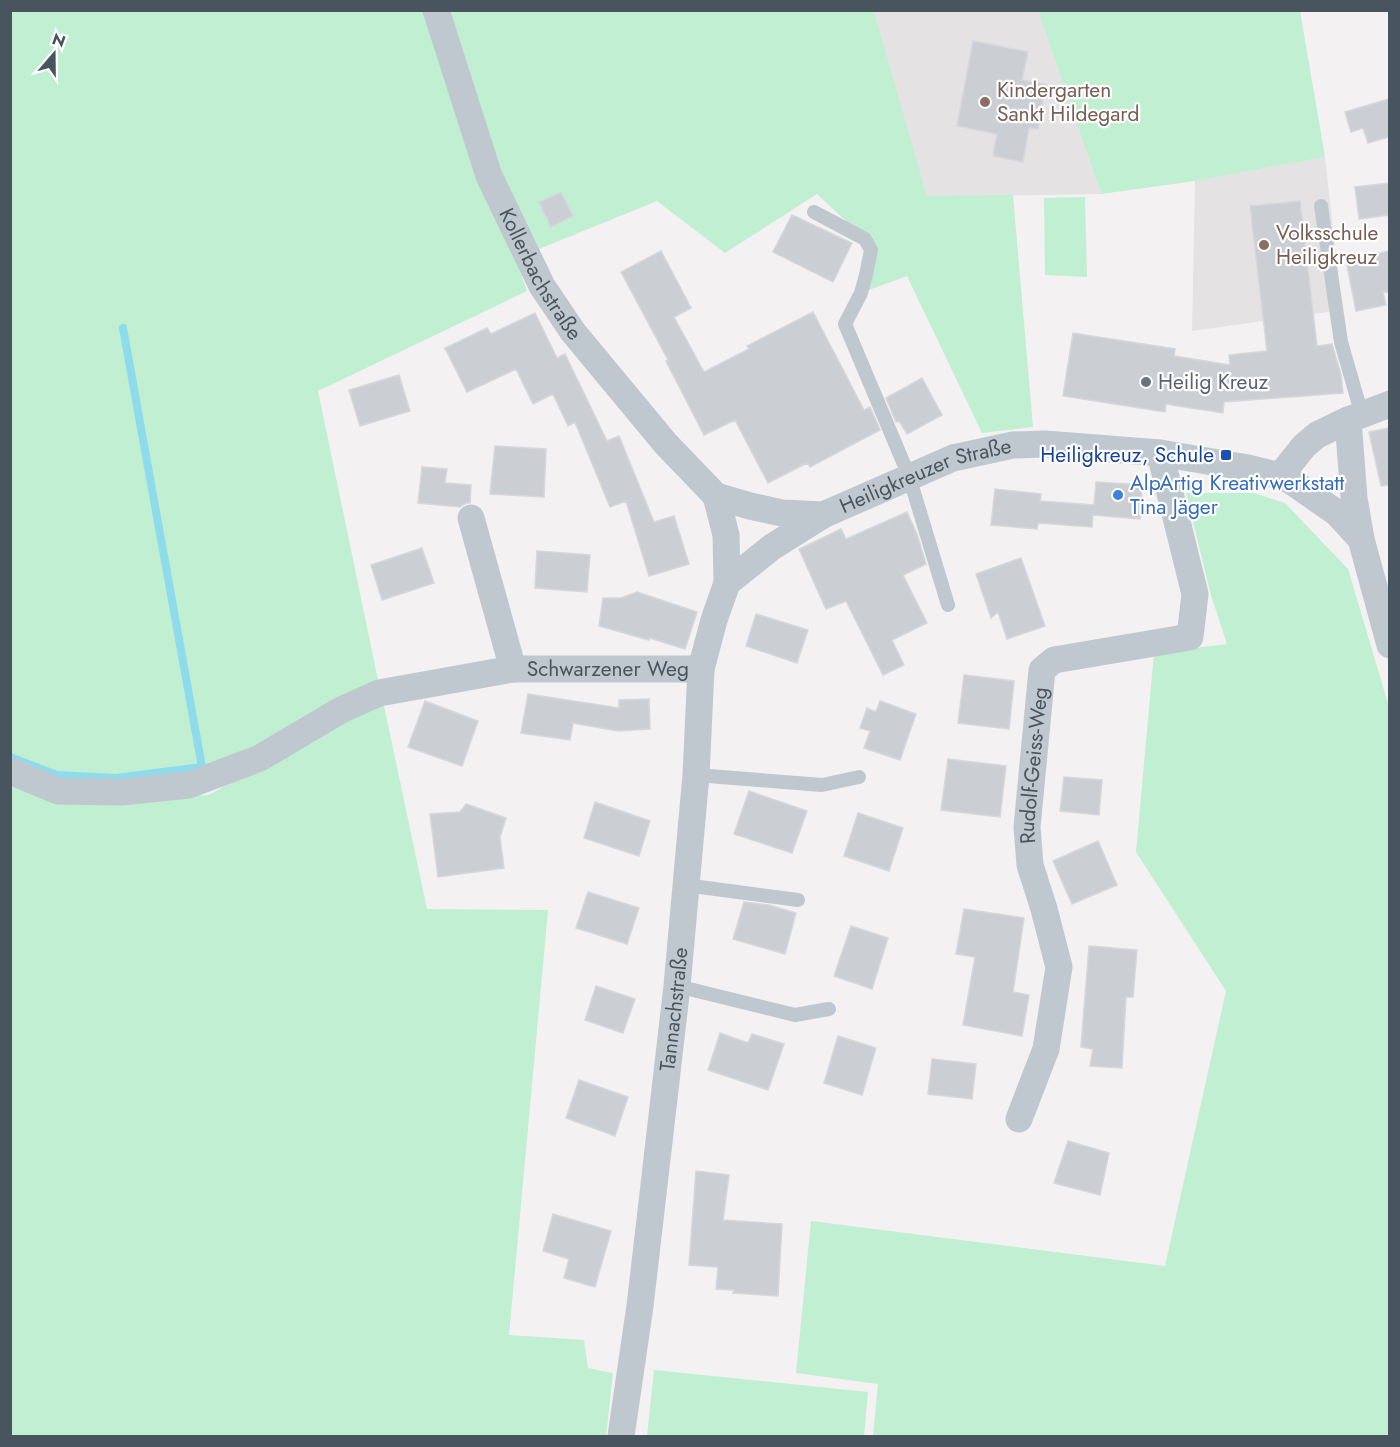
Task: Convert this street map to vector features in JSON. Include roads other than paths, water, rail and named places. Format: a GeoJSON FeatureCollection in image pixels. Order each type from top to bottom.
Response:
{"type":"FeatureCollection","features":[{"type":"Feature","properties":{"kind":"street","name":"Kollerbachstraße"},"geometry":{"type":"LineString","coordinates":[[436,10],[489,176],[542,286],[573,332],[666,444],[716,496]]}},
{"type":"Feature","properties":{"kind":"street"},"geometry":{"type":"LineString","coordinates":[[1280,476],[1304,446],[1317,435],[1389,404]]}},
{"type":"Feature","properties":{"kind":"street","name":"Heiligkreuzer Straße"},"geometry":{"type":"LineString","coordinates":[[1355,418],[1354,498],[1361,539],[1389,645]]}},
{"type":"Feature","properties":{"kind":"street","name":"Heiligkreuzer Straße"},"geometry":{"type":"LineString","coordinates":[[716,496],[782,513],[823,515],[953,458],[1012,446],[1045,444],[1160,453],[1280,476],[1292,481],[1337,513],[1361,539]]}},
{"type":"Feature","properties":{"kind":"street","name":"Rudolf-Geiss-Weg"},"geometry":{"type":"LineString","coordinates":[[1019,1119],[1046,1049],[1059,967],[1030,866],[1027,827],[1042,670],[1054,660],[1190,637],[1195,594],[1160,453]]}},
{"type":"Feature","properties":{"kind":"street","name":"Tannachstraße"},"geometry":{"type":"LineString","coordinates":[[621,1437],[641,1294],[677,986],[696,775],[701,669],[727,583],[726,535],[716,496]]}},
{"type":"Feature","properties":{"kind":"street"},"geometry":{"type":"LineString","coordinates":[[727,583],[772,547],[823,515]]}},
{"type":"Feature","properties":{"kind":"street","name":"Schwarzener Weg"},"geometry":{"type":"LineString","coordinates":[[471,518],[513,669]]}},
{"type":"Feature","properties":{"kind":"street","name":"Schwarzener Weg"},"geometry":{"type":"LineString","coordinates":[[10,771],[58,791],[122,792],[189,785],[260,758],[341,710],[380,693],[513,669],[701,669]]}},
{"type":"Feature","properties":{"kind":"lane"},"geometry":{"type":"LineString","coordinates":[[1321,206],[1355,418]]}},
{"type":"Feature","properties":{"kind":"lane"},"geometry":{"type":"LineString","coordinates":[[814,212],[866,239],[871,250],[861,293],[845,324],[909,476],[948,605]]}},
{"type":"Feature","properties":{"kind":"lane"},"geometry":{"type":"LineString","coordinates":[[696,775],[822,784],[859,777]]}},
{"type":"Feature","properties":{"kind":"lane"},"geometry":{"type":"LineString","coordinates":[[685,885],[798,900]]}},
{"type":"Feature","properties":{"kind":"lane"},"geometry":{"type":"LineString","coordinates":[[677,986],[795,1015],[829,1009]]}},
{"type":"Feature","properties":{"kind":"waterway"},"geometry":{"type":"LineString","coordinates":[[10,757],[57,775],[116,778],[202,767],[123,328]]}},
{"type":"Feature","properties":{"kind":"place","name":"Kindergarten Sankt Hildegard"},"geometry":{"type":"Point","coordinates":[985,102]}},
{"type":"Feature","properties":{"kind":"place","name":"Volksschule Heiligkreuz"},"geometry":{"type":"Point","coordinates":[1264,245]}},
{"type":"Feature","properties":{"kind":"place","name":"Heilig Kreuz"},"geometry":{"type":"Point","coordinates":[1146,382]}},
{"type":"Feature","properties":{"kind":"place","name":"Heiligkreuz, Schule"},"geometry":{"type":"Point","coordinates":[1226,455]}},
{"type":"Feature","properties":{"kind":"place","name":"AlpArtig Kreativwerkstatt Tina Jäger"},"geometry":{"type":"Point","coordinates":[1118,495]}}]}
